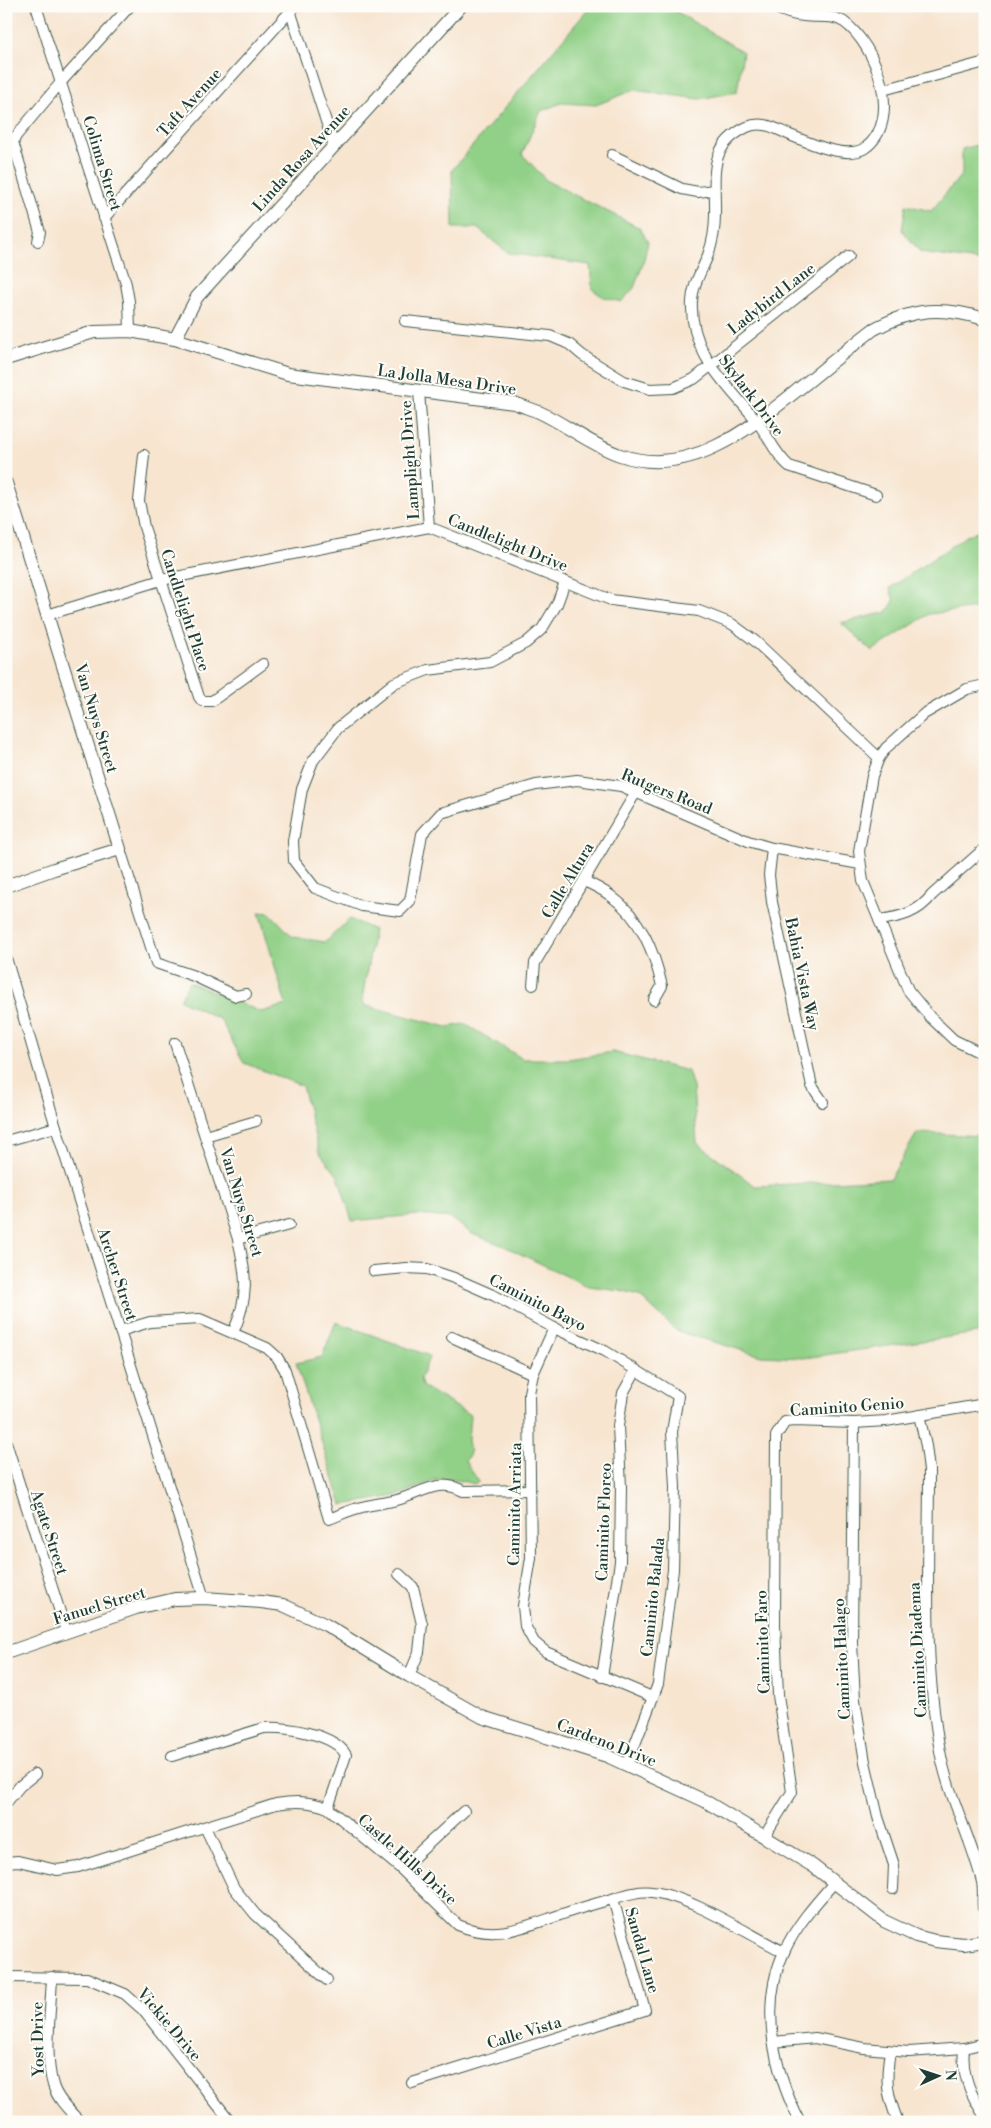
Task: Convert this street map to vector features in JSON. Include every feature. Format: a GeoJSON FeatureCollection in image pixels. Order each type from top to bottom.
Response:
{"type":"FeatureCollection","features":[{"type":"Feature","properties":{"kind":"street","name":"Colima Street"},"geometry":{"type":"LineString","coordinates":[[36,6],[62,81],[126,284],[129,301],[130,331]]}},
{"type":"Feature","properties":{"kind":"street"},"geometry":{"type":"LineString","coordinates":[[38,241],[40,232],[13,142],[62,81],[130,6]]}},
{"type":"Feature","properties":{"kind":"street","name":"Linda Rosa Avenue"},"geometry":{"type":"LineString","coordinates":[[176,339],[197,297],[461,6]]}},
{"type":"Feature","properties":{"kind":"street","name":"Skylark Drive"},"geometry":{"type":"LineString","coordinates":[[772,6],[787,14],[806,17],[825,11],[843,22],[860,40],[872,58],[883,90],[885,101],[882,126],[876,137],[865,148],[855,152],[842,153],[789,135],[772,126],[749,126],[729,138],[722,145],[715,165],[714,190],[716,214],[714,235],[708,256],[696,280],[692,302],[695,333],[710,366],[758,422],[779,458],[789,466],[876,495]]}},
{"type":"Feature","properties":{"kind":"street"},"geometry":{"type":"LineString","coordinates":[[292,8],[334,146]]}},
{"type":"Feature","properties":{"kind":"street","name":"Taft Avenue"},"geometry":{"type":"LineString","coordinates":[[104,218],[292,8]]}},
{"type":"Feature","properties":{"kind":"street"},"geometry":{"type":"LineString","coordinates":[[883,90],[985,62]]}},
{"type":"Feature","properties":{"kind":"street"},"geometry":{"type":"LineString","coordinates":[[612,155],[682,189],[698,192],[714,190]]}},
{"type":"Feature","properties":{"kind":"street","name":"Ladybird Lane"},"geometry":{"type":"LineString","coordinates":[[404,320],[550,336],[569,344],[582,355],[624,380],[650,389],[673,388],[694,379],[849,256]]}},
{"type":"Feature","properties":{"kind":"street","name":"La Jolla Mesa Drive"},"geometry":{"type":"LineString","coordinates":[[6,359],[94,332],[130,331],[176,339],[288,374],[514,403],[540,413],[587,440],[621,455],[650,460],[678,460],[711,448],[744,432],[874,329],[887,322],[916,313],[938,310],[963,312],[985,319]]}},
{"type":"Feature","properties":{"kind":"street","name":"Lamplight Drive"},"geometry":{"type":"LineString","coordinates":[[419,391],[429,527]]}},
{"type":"Feature","properties":{"kind":"street","name":"Candlelight Place"},"geometry":{"type":"LineString","coordinates":[[144,456],[139,501],[144,527],[199,697],[202,701],[212,701],[263,664]]}},
{"type":"Feature","properties":{"kind":"street","name":"Van Nuys Street"},"geometry":{"type":"LineString","coordinates":[[6,483],[156,963],[194,976],[236,996],[246,994]]}},
{"type":"Feature","properties":{"kind":"street","name":"Candlelight Drive"},"geometry":{"type":"LineString","coordinates":[[47,615],[161,580],[429,527],[611,600],[699,611],[732,624],[755,641],[879,758]]}},
{"type":"Feature","properties":{"kind":"street","name":"Rutgers Road"},"geometry":{"type":"LineString","coordinates":[[565,582],[557,604],[542,629],[526,644],[490,662],[428,670],[394,683],[338,728],[313,761],[302,789],[293,841],[294,861],[315,888],[362,906],[400,911],[410,900],[422,834],[441,813],[536,785],[576,780],[621,786],[748,841],[772,848],[860,864]]}},
{"type":"Feature","properties":{"kind":"street"},"geometry":{"type":"LineString","coordinates":[[985,685],[967,689],[924,714],[886,748],[879,758],[872,776],[859,851],[863,881],[908,990],[930,1017],[954,1040],[985,1055]]}},
{"type":"Feature","properties":{"kind":"street","name":"Calle Altura"},"geometry":{"type":"LineString","coordinates":[[533,985],[535,963],[636,792]]}},
{"type":"Feature","properties":{"kind":"street","name":"Bahia Vista Way"},"geometry":{"type":"LineString","coordinates":[[772,848],[769,875],[772,902],[812,1086],[823,1102]]}},
{"type":"Feature","properties":{"kind":"street"},"geometry":{"type":"LineString","coordinates":[[879,920],[900,918],[914,912],[985,848]]}},
{"type":"Feature","properties":{"kind":"street"},"geometry":{"type":"LineString","coordinates":[[6,886],[120,849]]}},
{"type":"Feature","properties":{"kind":"street"},"geometry":{"type":"LineString","coordinates":[[584,880],[611,896],[636,919],[652,950],[659,972],[662,986],[654,1000]]}},
{"type":"Feature","properties":{"kind":"street","name":"Archer Street"},"geometry":{"type":"LineString","coordinates":[[6,958],[56,1127],[204,1598]]}},
{"type":"Feature","properties":{"kind":"street","name":"Van Nuys Street"},"geometry":{"type":"LineString","coordinates":[[175,1043],[238,1239],[246,1272],[245,1294],[239,1319],[233,1333]]}},
{"type":"Feature","properties":{"kind":"street"},"geometry":{"type":"LineString","coordinates":[[205,1136],[256,1121]]}},
{"type":"Feature","properties":{"kind":"street"},"geometry":{"type":"LineString","coordinates":[[6,1141],[56,1127]]}},
{"type":"Feature","properties":{"kind":"street"},"geometry":{"type":"LineString","coordinates":[[238,1239],[289,1225]]}},
{"type":"Feature","properties":{"kind":"street","name":"Caminito Bayo"},"geometry":{"type":"LineString","coordinates":[[374,1271],[406,1268],[427,1269],[454,1278],[495,1296],[554,1328],[605,1352],[678,1396]]}},
{"type":"Feature","properties":{"kind":"street"},"geometry":{"type":"LineString","coordinates":[[120,1331],[150,1322],[200,1319],[267,1348],[277,1357],[284,1370],[329,1519],[360,1507],[398,1500],[431,1486],[456,1487],[463,1491],[530,1490]]}},
{"type":"Feature","properties":{"kind":"street","name":"Caminito Arriata"},"geometry":{"type":"LineString","coordinates":[[554,1328],[533,1374],[529,1393],[531,1558],[523,1606],[524,1626],[534,1642],[546,1652],[652,1697]]}},
{"type":"Feature","properties":{"kind":"street"},"geometry":{"type":"LineString","coordinates":[[452,1337],[533,1374]]}},
{"type":"Feature","properties":{"kind":"street","name":"Caminito Floreo"},"geometry":{"type":"LineString","coordinates":[[602,1677],[620,1562],[621,1487],[618,1426],[623,1393],[636,1370]]}},
{"type":"Feature","properties":{"kind":"street","name":"Caminito Balada"},"geometry":{"type":"LineString","coordinates":[[627,1765],[658,1684],[673,1570],[675,1487],[672,1432],[678,1396]]}},
{"type":"Feature","properties":{"kind":"street","name":"Caminito Genio"},"geometry":{"type":"LineString","coordinates":[[776,1436],[785,1422],[854,1423],[886,1421],[985,1404]]}},
{"type":"Feature","properties":{"kind":"street","name":"Caminito Diadema"},"geometry":{"type":"LineString","coordinates":[[919,1415],[929,1470],[929,1649],[934,1717],[951,1792],[982,1883],[982,1908]]}},
{"type":"Feature","properties":{"kind":"street","name":"Caminito Halago"},"geometry":{"type":"LineString","coordinates":[[854,1423],[852,1643],[855,1700],[865,1762],[878,1817],[894,1865],[893,1889]]}},
{"type":"Feature","properties":{"kind":"street","name":"Caminito Faro"},"geometry":{"type":"LineString","coordinates":[[764,1837],[792,1792],[778,1695],[775,1625],[776,1436]]}},
{"type":"Feature","properties":{"kind":"street","name":"Agate Street"},"geometry":{"type":"LineString","coordinates":[[6,1442],[66,1631]]}},
{"type":"Feature","properties":{"kind":"street"},"geometry":{"type":"LineString","coordinates":[[399,1574],[413,1587],[422,1624],[419,1652],[409,1676]]}},
{"type":"Feature","properties":{"kind":"street","name":"Fanuel Street"},"geometry":{"type":"LineString","coordinates":[[6,1653],[136,1608],[175,1599],[204,1598]]}},
{"type":"Feature","properties":{"kind":"street","name":"Cardeno Drive"},"geometry":{"type":"LineString","coordinates":[[204,1598],[283,1605],[326,1625],[409,1676],[482,1717],[607,1756],[705,1802],[813,1866],[884,1921],[916,1936],[934,1941],[964,1944],[985,1941]]}},
{"type":"Feature","properties":{"kind":"street"},"geometry":{"type":"LineString","coordinates":[[172,1756],[264,1728],[277,1728],[326,1738],[341,1746],[346,1755],[328,1808]]}},
{"type":"Feature","properties":{"kind":"street"},"geometry":{"type":"LineString","coordinates":[[6,1803],[20,1786],[35,1774]]}},
{"type":"Feature","properties":{"kind":"street","name":"Castle Hills Drive"},"geometry":{"type":"LineString","coordinates":[[6,1862],[18,1861],[57,1870],[78,1867],[276,1804],[295,1801],[317,1804],[328,1808],[400,1869],[458,1924],[470,1930],[488,1933],[511,1932],[630,1894],[651,1892],[674,1896],[688,1902],[784,1952]]}},
{"type":"Feature","properties":{"kind":"street"},"geometry":{"type":"LineString","coordinates":[[400,1869],[464,1811]]}},
{"type":"Feature","properties":{"kind":"street"},"geometry":{"type":"LineString","coordinates":[[204,1827],[234,1888],[256,1914],[327,1980]]}},
{"type":"Feature","properties":{"kind":"street"},"geometry":{"type":"LineString","coordinates":[[800,2122],[782,2079],[773,2042],[770,2023],[774,1986],[784,1952],[802,1921],[834,1884]]}},
{"type":"Feature","properties":{"kind":"street","name":"Sandal Lane"},"geometry":{"type":"LineString","coordinates":[[613,1899],[645,2010]]}},
{"type":"Feature","properties":{"kind":"street","name":"Vickie Drive"},"geometry":{"type":"LineString","coordinates":[[6,1977],[87,1978],[125,1994],[143,2010],[231,2122]]}},
{"type":"Feature","properties":{"kind":"street","name":"Yost Drive"},"geometry":{"type":"LineString","coordinates":[[52,1977],[49,2063],[53,2086],[65,2106],[80,2122]]}},
{"type":"Feature","properties":{"kind":"street","name":"Calle Vista"},"geometry":{"type":"LineString","coordinates":[[412,2083],[645,2010]]}},
{"type":"Feature","properties":{"kind":"street"},"geometry":{"type":"LineString","coordinates":[[773,2042],[815,2038],[864,2048],[909,2052],[964,2048],[985,2043]]}},
{"type":"Feature","properties":{"kind":"street"},"geometry":{"type":"LineString","coordinates":[[964,2048],[962,2059],[965,2079],[972,2096],[985,2117]]}},
{"type":"Feature","properties":{"kind":"street"},"geometry":{"type":"LineString","coordinates":[[890,2051],[886,2072],[888,2096],[898,2122]]}},
{"type":"Feature","properties":{"kind":"green space"},"geometry":{"type":"Polygon","coordinates":[[[591,6],[667,6],[743,52],[737,92],[699,99],[634,90],[596,105],[561,103],[541,111],[522,154],[547,181],[640,228],[648,242],[643,264],[634,288],[621,302],[603,297],[592,289],[590,265],[508,253],[477,228],[453,228],[452,170],[591,6]]]}},
{"type":"Feature","properties":{"kind":"green space"},"geometry":{"type":"Polygon","coordinates":[[[977,145],[985,160],[985,262],[921,253],[902,230],[906,205],[931,211],[962,174],[962,149],[977,145]]]}},
{"type":"Feature","properties":{"kind":"green space"},"geometry":{"type":"Polygon","coordinates":[[[985,527],[985,607],[929,614],[872,651],[841,623],[887,612],[894,601],[890,588],[966,536],[985,527]]]}},
{"type":"Feature","properties":{"kind":"green space"},"geometry":{"type":"Polygon","coordinates":[[[259,912],[270,913],[293,937],[325,942],[350,919],[374,930],[363,994],[364,1005],[447,1027],[465,1024],[523,1059],[568,1059],[613,1052],[688,1071],[693,1087],[697,1143],[755,1186],[890,1179],[917,1133],[985,1136],[985,1332],[804,1358],[761,1356],[677,1331],[639,1296],[621,1291],[589,1287],[502,1245],[472,1234],[451,1218],[417,1215],[352,1221],[338,1176],[319,1152],[302,1086],[244,1063],[220,1019],[180,1000],[189,982],[261,1012],[286,1005],[259,912]]]}},
{"type":"Feature","properties":{"kind":"green space"},"geometry":{"type":"Polygon","coordinates":[[[336,1322],[430,1356],[420,1378],[422,1386],[470,1415],[468,1440],[470,1453],[465,1461],[479,1482],[474,1484],[453,1479],[435,1480],[396,1496],[342,1505],[296,1363],[322,1357],[336,1322]]]}}]}
